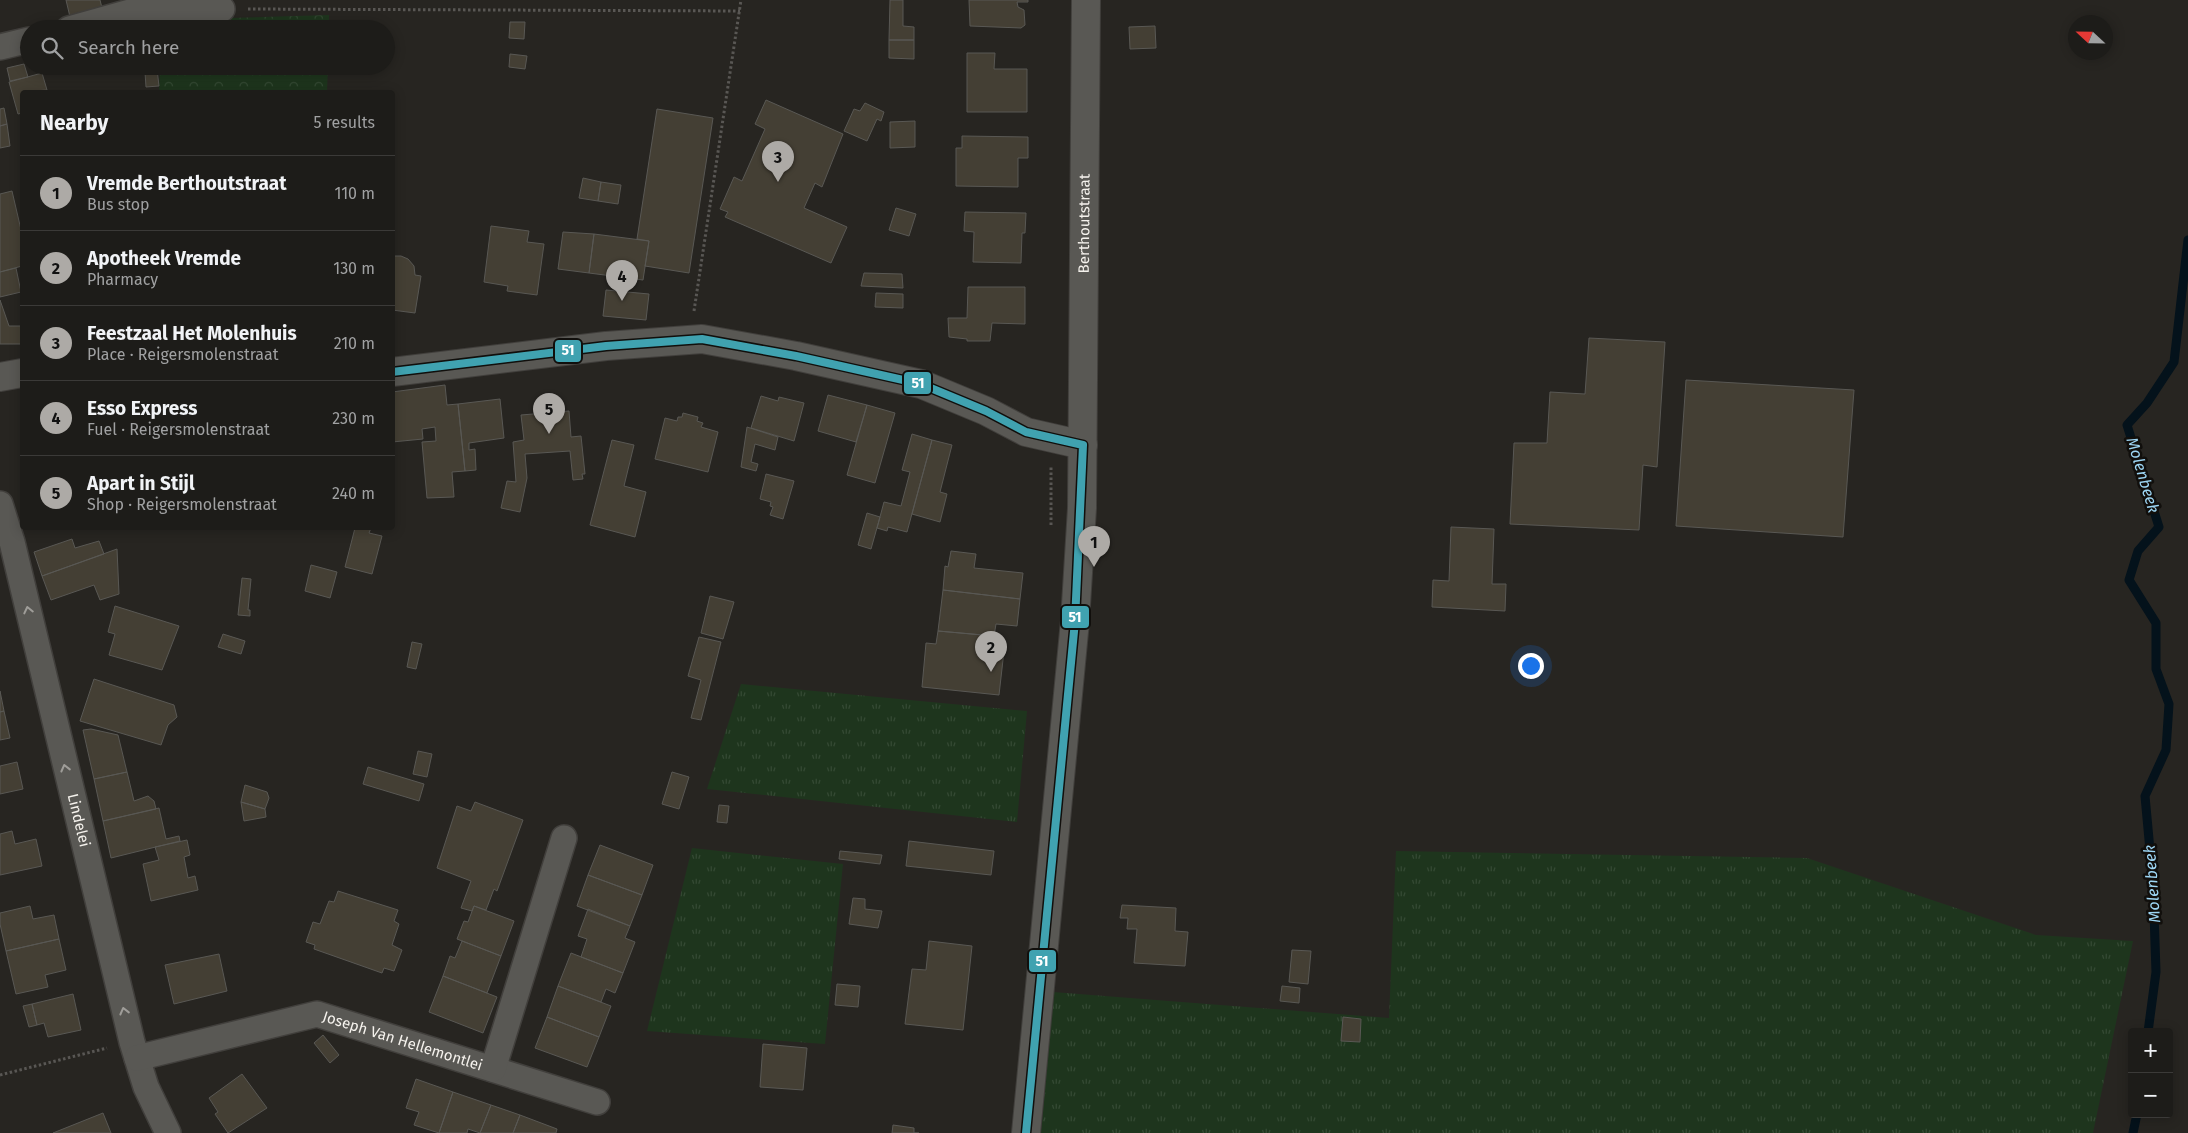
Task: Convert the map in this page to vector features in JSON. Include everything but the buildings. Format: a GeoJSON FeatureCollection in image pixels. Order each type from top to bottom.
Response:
{"type":"FeatureCollection","features":[{"type":"Feature","properties":{"kind":"street","name":"Berthoutstraat"},"geometry":{"type":"LineString","coordinates":[[1026,1133],[1076,621],[1083,445],[1086,0]]}},
{"type":"Feature","properties":{"kind":"street"},"geometry":{"type":"LineString","coordinates":[[94,20],[137,5],[222,9]]}},
{"type":"Feature","properties":{"kind":"street"},"geometry":{"type":"LineString","coordinates":[[0,47],[20,42]]}},
{"type":"Feature","properties":{"kind":"street"},"geometry":{"type":"LineString","coordinates":[[395,372],[606,346],[690,338],[759,349],[921,384],[986,411],[1026,432],[1083,445]]}},
{"type":"Feature","properties":{"kind":"street"},"geometry":{"type":"LineString","coordinates":[[0,377],[20,374]]}},
{"type":"Feature","properties":{"kind":"street","name":"Lindelei"},"geometry":{"type":"LineString","coordinates":[[0,504],[12,542],[134,1050],[146,1087],[168,1133]]}},
{"type":"Feature","properties":{"kind":"street","name":"Joseph Van Hellemontlei"},"geometry":{"type":"LineString","coordinates":[[493,1069],[564,838]]}},
{"type":"Feature","properties":{"kind":"street","name":"Joseph Van Hellemontlei"},"geometry":{"type":"LineString","coordinates":[[134,1050],[317,1014],[597,1102]]}},
{"type":"Feature","properties":{"kind":"path"},"geometry":{"type":"LineString","coordinates":[[690,338],[741,0]]}},
{"type":"Feature","properties":{"kind":"path"},"geometry":{"type":"LineString","coordinates":[[222,9],[740,11]]}},
{"type":"Feature","properties":{"kind":"path"},"geometry":{"type":"LineString","coordinates":[[1050,533],[1051,438]]}},
{"type":"Feature","properties":{"kind":"path"},"geometry":{"type":"LineString","coordinates":[[0,1075],[134,1050]]}},
{"type":"Feature","properties":{"kind":"green space"},"geometry":{"type":"Polygon","coordinates":[[[329,15],[329,20],[162,20],[329,15]]]}},
{"type":"Feature","properties":{"kind":"green space"},"geometry":{"type":"Polygon","coordinates":[[[160,75],[328,75],[327,90],[159,90],[160,75]]]}},
{"type":"Feature","properties":{"kind":"green space"},"geometry":{"type":"Polygon","coordinates":[[[741,684],[1027,711],[1017,822],[707,789],[741,684]]]}},
{"type":"Feature","properties":{"kind":"green space"},"geometry":{"type":"Polygon","coordinates":[[[692,848],[843,864],[825,1044],[647,1031],[692,848]]]}},
{"type":"Feature","properties":{"kind":"green space"},"geometry":{"type":"Polygon","coordinates":[[[1396,851],[1807,858],[2036,935],[2133,941],[2093,1133],[1041,1133],[1053,992],[1389,1018],[1396,851]]]}},
{"type":"Feature","properties":{"kind":"waterway","name":"Molenbeek"},"geometry":{"type":"LineString","coordinates":[[2149,1028],[2156,972],[2153,883],[2145,796],[2166,750],[2169,704],[2156,669],[2156,623],[2129,580],[2138,551],[2159,527],[2127,425],[2147,403],[2174,362],[2188,240]]}},
{"type":"Feature","properties":{"kind":"waterway","name":"Molenbeek"},"geometry":{"type":"LineString","coordinates":[[2133,1133],[2136,1118]]}},
{"type":"Feature","properties":{"kind":"transit line","name":"51"},"geometry":{"type":"LineString","coordinates":[[395,372],[606,346],[702,339],[796,356],[921,384],[986,411],[1026,432],[1083,445]]}},
{"type":"Feature","properties":{"kind":"transit line","name":"51"},"geometry":{"type":"LineString","coordinates":[[1026,1133],[1075,621],[1083,445]]}},
{"type":"Feature","properties":{"kind":"place","name":"Feestzaal Het Molenhuis"},"geometry":{"type":"Point","coordinates":[778,182]}},
{"type":"Feature","properties":{"kind":"place","name":"Esso Express"},"geometry":{"type":"Point","coordinates":[622,301]}},
{"type":"Feature","properties":{"kind":"place","name":"Apart in Stijl"},"geometry":{"type":"Point","coordinates":[549,434]}},
{"type":"Feature","properties":{"kind":"place","name":"Vremde Berthoutstraat"},"geometry":{"type":"Point","coordinates":[1094,567]}},
{"type":"Feature","properties":{"kind":"place","name":"Apotheek Vremde"},"geometry":{"type":"Point","coordinates":[991,672]}}]}
